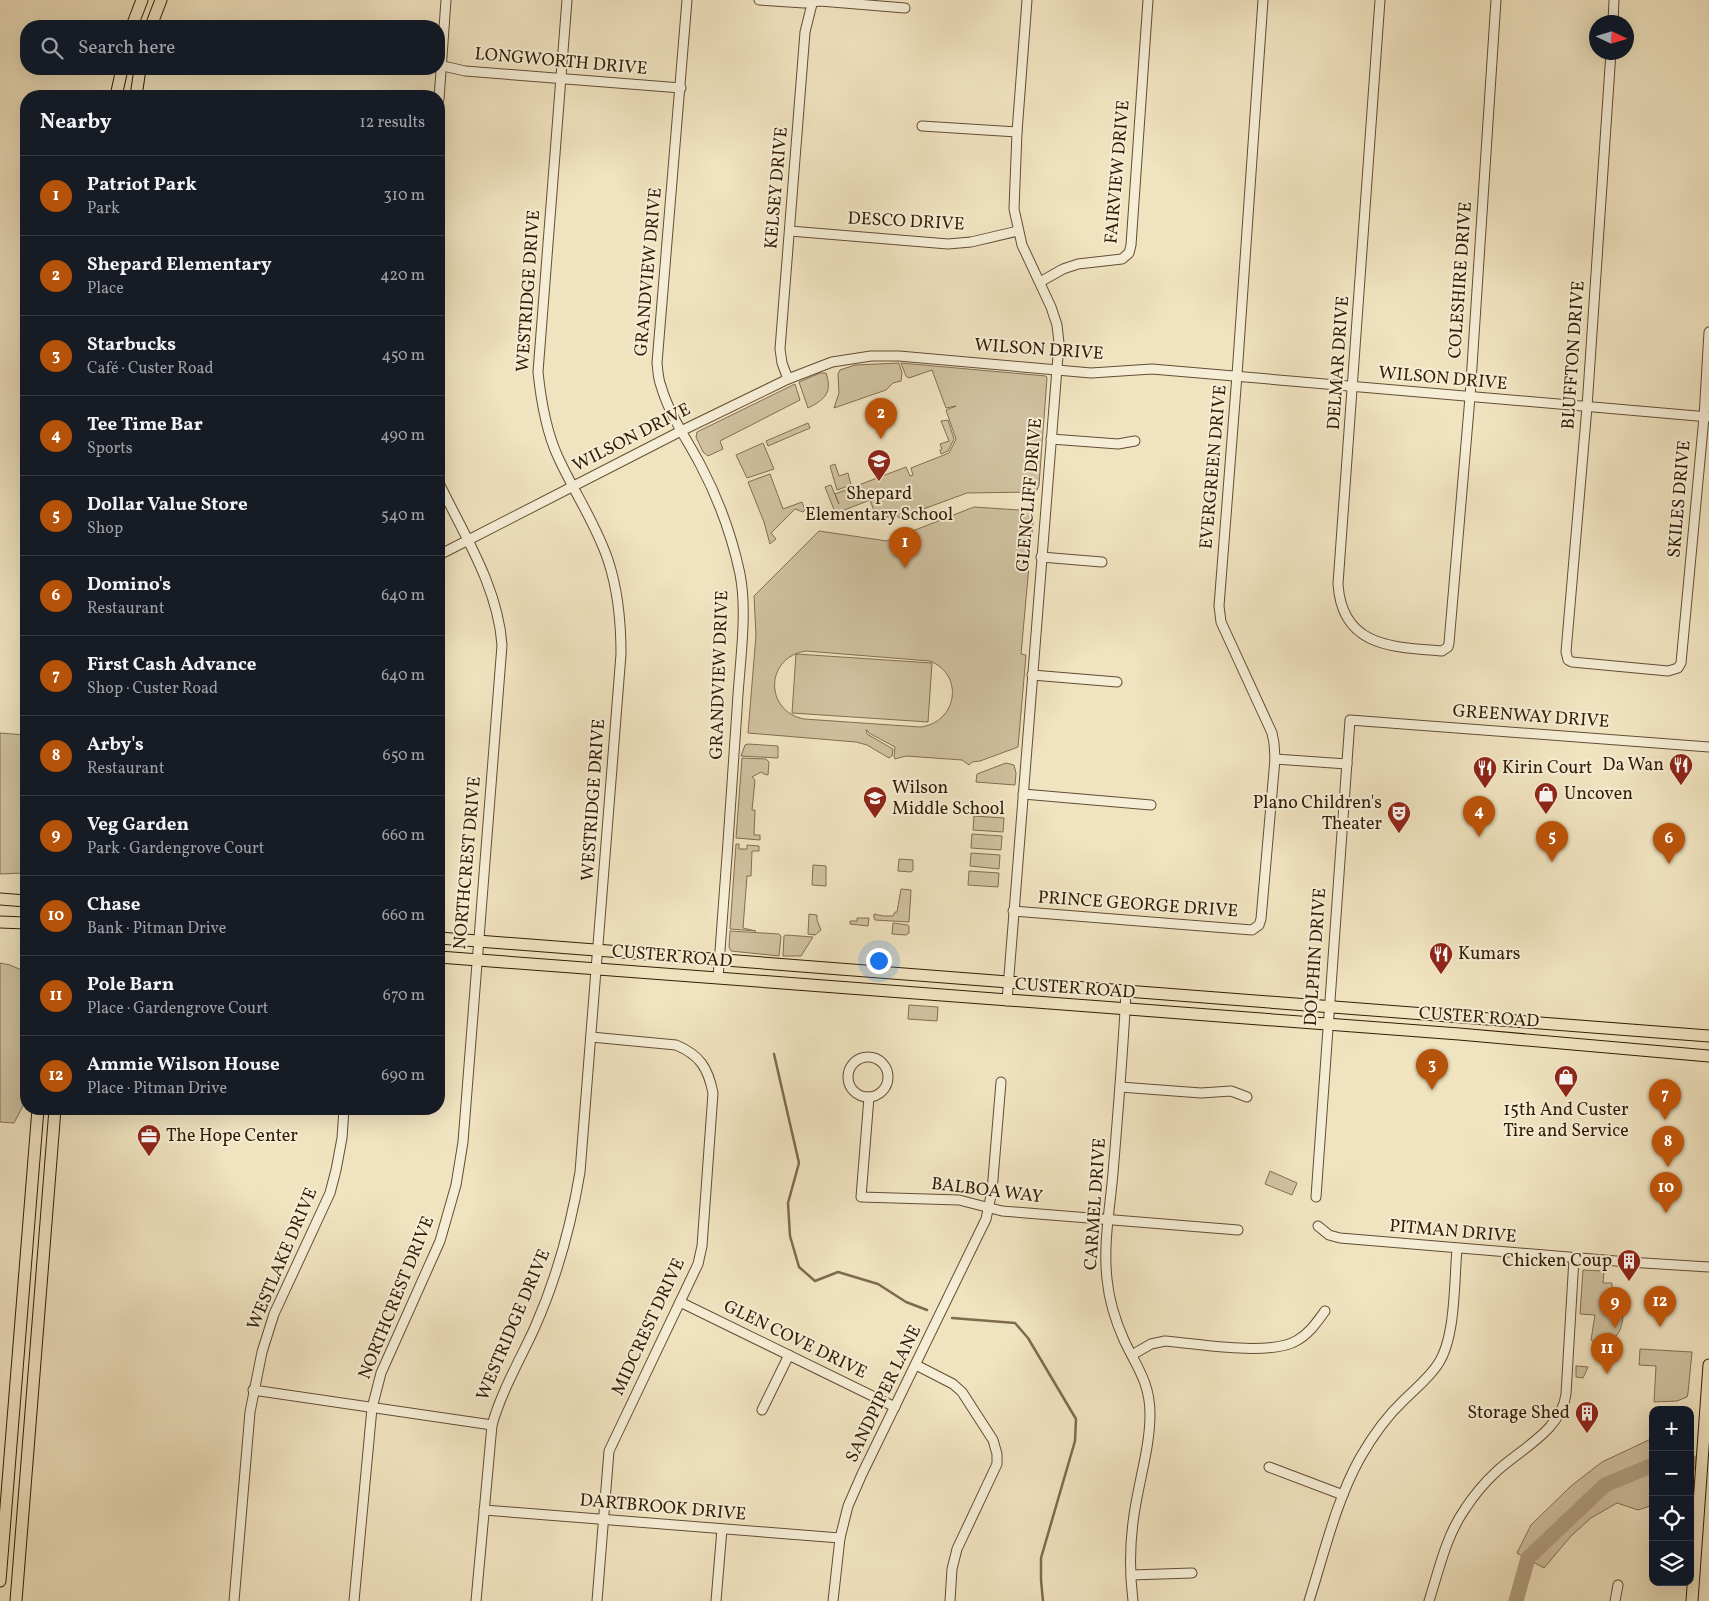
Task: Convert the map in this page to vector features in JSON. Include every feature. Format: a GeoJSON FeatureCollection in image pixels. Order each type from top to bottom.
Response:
{"type":"FeatureCollection","features":[{"type":"Feature","properties":{"kind":"main road"},"geometry":{"type":"LineString","coordinates":[[134,20],[142,0]]}},
{"type":"Feature","properties":{"kind":"main road"},"geometry":{"type":"LineString","coordinates":[[153,20],[161,0]]}},
{"type":"Feature","properties":{"kind":"main road"},"geometry":{"type":"LineString","coordinates":[[117,90],[121,75]]}},
{"type":"Feature","properties":{"kind":"main road"},"geometry":{"type":"LineString","coordinates":[[137,90],[139,75]]}},
{"type":"Feature","properties":{"kind":"main road"},"geometry":{"type":"LineString","coordinates":[[0,899],[20,901]]}},
{"type":"Feature","properties":{"kind":"main road"},"geometry":{"type":"LineString","coordinates":[[0,922],[20,923]]}},
{"type":"Feature","properties":{"kind":"main road","name":"CUSTER ROAD"},"geometry":{"type":"LineString","coordinates":[[445,939],[1709,1036]]}},
{"type":"Feature","properties":{"kind":"main road","name":"CUSTER ROAD"},"geometry":{"type":"LineString","coordinates":[[445,957],[1459,1034],[1709,1056]]}},
{"type":"Feature","properties":{"kind":"main road"},"geometry":{"type":"LineString","coordinates":[[1459,1034],[1460,1018]]}},
{"type":"Feature","properties":{"kind":"main road"},"geometry":{"type":"LineString","coordinates":[[1598,1045],[1600,1028]]}},
{"type":"Feature","properties":{"kind":"main road"},"geometry":{"type":"LineString","coordinates":[[0,1581],[37,1115]]}},
{"type":"Feature","properties":{"kind":"main road"},"geometry":{"type":"LineString","coordinates":[[16,1601],[55,1115]]}},
{"type":"Feature","properties":{"kind":"main road"},"geometry":{"type":"LineString","coordinates":[[36,1127],[37,1181],[48,1195]]}},
{"type":"Feature","properties":{"kind":"main road"},"geometry":{"type":"LineString","coordinates":[[1692,1601],[1702,1458],[1706,1436],[1709,1365]]}},
{"type":"Feature","properties":{"kind":"main road"},"geometry":{"type":"LineString","coordinates":[[12,1432],[30,1430]]}},
{"type":"Feature","properties":{"kind":"street"},"geometry":{"type":"LineString","coordinates":[[444,20],[446,0]]}},
{"type":"Feature","properties":{"kind":"street","name":"WESTRIDGE DRIVE"},"geometry":{"type":"LineString","coordinates":[[476,1601],[492,1425],[498,1403],[542,1310],[565,1245],[575,1206],[580,1172],[622,654],[615,588],[609,562],[601,541],[558,456],[548,430],[538,372],[567,0]]}},
{"type":"Feature","properties":{"kind":"street","name":"GRANDVIEW DRIVE"},"geometry":{"type":"LineString","coordinates":[[687,0],[657,364],[660,384],[681,431],[718,502],[740,574],[742,620],[718,978]]}},
{"type":"Feature","properties":{"kind":"street"},"geometry":{"type":"LineString","coordinates":[[759,0],[804,3],[820,1],[905,8]]}},
{"type":"Feature","properties":{"kind":"street","name":"GLENCLIFF DRIVE"},"geometry":{"type":"LineString","coordinates":[[1007,1001],[1058,343],[1057,325],[1018,231],[1014,195],[1027,0]]}},
{"type":"Feature","properties":{"kind":"street","name":"FAIRVIEW DRIVE"},"geometry":{"type":"LineString","coordinates":[[1040,282],[1078,264],[1122,259],[1129,253],[1148,0]]}},
{"type":"Feature","properties":{"kind":"street","name":"EVERGREEN DRIVE"},"geometry":{"type":"LineString","coordinates":[[1258,925],[1261,919],[1275,759],[1274,743],[1272,733],[1219,615],[1263,0]]}},
{"type":"Feature","properties":{"kind":"street","name":"DELMAR DRIVE"},"geometry":{"type":"LineString","coordinates":[[1380,0],[1338,584],[1344,612],[1354,627],[1361,633],[1380,644],[1428,650],[1445,650]]}},
{"type":"Feature","properties":{"kind":"street","name":"COLESHIRE DRIVE"},"geometry":{"type":"LineString","coordinates":[[1445,650],[1449,643],[1470,397],[1496,0]]}},
{"type":"Feature","properties":{"kind":"street"},"geometry":{"type":"LineString","coordinates":[[1613,15],[1614,0]]}},
{"type":"Feature","properties":{"kind":"street","name":"KELSEY DRIVE"},"geometry":{"type":"LineString","coordinates":[[788,379],[782,363],[780,349],[805,32],[813,1]]}},
{"type":"Feature","properties":{"kind":"street","name":"BLUFFTON DRIVE"},"geometry":{"type":"LineString","coordinates":[[1610,60],[1587,407],[1566,652],[1568,660],[1577,663],[1668,671],[1678,668]]}},
{"type":"Feature","properties":{"kind":"street","name":"LONGWORTH DRIVE"},"geometry":{"type":"LineString","coordinates":[[445,66],[465,71],[681,88]]}},
{"type":"Feature","properties":{"kind":"street"},"geometry":{"type":"LineString","coordinates":[[439,90],[440,75]]}},
{"type":"Feature","properties":{"kind":"street"},"geometry":{"type":"LineString","coordinates":[[922,126],[1017,132]]}},
{"type":"Feature","properties":{"kind":"street","name":"DESCO DRIVE"},"geometry":{"type":"LineString","coordinates":[[790,231],[948,244],[971,242],[1018,231]]}},
{"type":"Feature","properties":{"kind":"street","name":"SKILES DRIVE"},"geometry":{"type":"LineString","coordinates":[[1678,668],[1682,657],[1706,417],[1709,332]]}},
{"type":"Feature","properties":{"kind":"street","name":"WILSON DRIVE"},"geometry":{"type":"LineString","coordinates":[[467,540],[788,379],[829,363],[871,356],[899,356],[1091,373],[1152,369],[1237,375],[1353,387],[1706,417]]}},
{"type":"Feature","properties":{"kind":"street"},"geometry":{"type":"LineString","coordinates":[[1051,439],[1118,444],[1135,441]]}},
{"type":"Feature","properties":{"kind":"street","name":"NORTHCREST DRIVE"},"geometry":{"type":"LineString","coordinates":[[354,1601],[372,1408],[381,1373],[440,1241],[456,1185],[463,1142],[477,942],[502,645],[499,616],[494,599],[445,495]]}},
{"type":"Feature","properties":{"kind":"street"},"geometry":{"type":"LineString","coordinates":[[445,552],[467,540]]}},
{"type":"Feature","properties":{"kind":"street"},"geometry":{"type":"LineString","coordinates":[[1042,557],[1102,562]]}},
{"type":"Feature","properties":{"kind":"street"},"geometry":{"type":"LineString","coordinates":[[1032,675],[1117,682]]}},
{"type":"Feature","properties":{"kind":"street","name":"GREENWAY DRIVE"},"geometry":{"type":"LineString","coordinates":[[1350,720],[1709,747]]}},
{"type":"Feature","properties":{"kind":"street","name":"DOLPHIN DRIVE"},"geometry":{"type":"LineString","coordinates":[[1316,1197],[1350,720]]}},
{"type":"Feature","properties":{"kind":"street"},"geometry":{"type":"LineString","coordinates":[[1275,759],[1347,764]]}},
{"type":"Feature","properties":{"kind":"street"},"geometry":{"type":"LineString","coordinates":[[1023,794],[1151,805]]}},
{"type":"Feature","properties":{"kind":"street","name":"PRINCE GEORGE DRIVE"},"geometry":{"type":"LineString","coordinates":[[1013,911],[1252,930],[1258,925]]}},
{"type":"Feature","properties":{"kind":"street","name":"CARMEL DRIVE"},"geometry":{"type":"LineString","coordinates":[[1126,992],[1106,1247],[1109,1294],[1115,1319],[1140,1369],[1147,1389],[1150,1412],[1149,1437],[1135,1506],[1131,1544],[1133,1601]]}},
{"type":"Feature","properties":{"kind":"street","name":"MIDCREST DRIVE"},"geometry":{"type":"LineString","coordinates":[[591,1037],[676,1045],[686,1049],[698,1059],[710,1077],[713,1093],[702,1246],[698,1264],[613,1441],[610,1452],[597,1601]]}},
{"type":"Feature","properties":{"kind":"street"},"geometry":{"type":"LineString","coordinates":[[866,1057],[874,1058],[881,1062],[886,1068],[888,1076],[883,1090],[869,1097],[861,1096],[854,1092],[848,1078],[849,1070],[853,1064],[859,1059],[866,1057]]}},
{"type":"Feature","properties":{"kind":"street","name":"SANDPIPER LANE"},"geometry":{"type":"LineString","coordinates":[[833,1601],[840,1538],[848,1506],[990,1208],[1001,1082]]}},
{"type":"Feature","properties":{"kind":"street"},"geometry":{"type":"LineString","coordinates":[[1120,1087],[1201,1093],[1231,1092],[1248,1097]]}},
{"type":"Feature","properties":{"kind":"street","name":"BALBOA WAY"},"geometry":{"type":"LineString","coordinates":[[869,1097],[861,1196],[959,1200],[1002,1211],[1238,1230]]}},
{"type":"Feature","properties":{"kind":"street","name":"WESTLAKE DRIVE"},"geometry":{"type":"LineString","coordinates":[[234,1601],[253,1390],[274,1314],[330,1193],[338,1162],[343,1115]]}},
{"type":"Feature","properties":{"kind":"street","name":"PITMAN DRIVE"},"geometry":{"type":"LineString","coordinates":[[1318,1226],[1329,1235],[1340,1238],[1457,1249],[1709,1267]]}},
{"type":"Feature","properties":{"kind":"street"},"geometry":{"type":"LineString","coordinates":[[1309,1601],[1343,1495],[1361,1457],[1380,1427],[1403,1401],[1429,1377],[1439,1363],[1446,1347],[1450,1330],[1457,1249]]}},
{"type":"Feature","properties":{"kind":"street"},"geometry":{"type":"LineString","coordinates":[[1429,1601],[1451,1531],[1476,1492],[1496,1472],[1555,1423],[1564,1408],[1574,1258]]}},
{"type":"Feature","properties":{"kind":"street","name":"GLEN COVE DRIVE"},"geometry":{"type":"LineString","coordinates":[[680,1302],[895,1407]]}},
{"type":"Feature","properties":{"kind":"street"},"geometry":{"type":"LineString","coordinates":[[1132,1355],[1151,1344],[1165,1341],[1266,1349],[1283,1347],[1295,1342],[1306,1334],[1325,1311]]}},
{"type":"Feature","properties":{"kind":"street"},"geometry":{"type":"LineString","coordinates":[[762,1410],[789,1355]]}},
{"type":"Feature","properties":{"kind":"street"},"geometry":{"type":"LineString","coordinates":[[916,1365],[948,1381],[962,1392],[993,1440],[997,1454],[997,1464],[957,1549],[952,1570],[950,1601]]}},
{"type":"Feature","properties":{"kind":"street"},"geometry":{"type":"LineString","coordinates":[[253,1390],[492,1425]]}},
{"type":"Feature","properties":{"kind":"street"},"geometry":{"type":"LineString","coordinates":[[1269,1467],[1343,1495]]}},
{"type":"Feature","properties":{"kind":"street","name":"DARTBROOK DRIVE"},"geometry":{"type":"LineString","coordinates":[[484,1510],[840,1538]]}},
{"type":"Feature","properties":{"kind":"street"},"geometry":{"type":"LineString","coordinates":[[716,1601],[722,1528]]}},
{"type":"Feature","properties":{"kind":"street"},"geometry":{"type":"LineString","coordinates":[[1131,1575],[1192,1573]]}},
{"type":"Feature","properties":{"kind":"street"},"geometry":{"type":"LineString","coordinates":[[1615,1601],[1618,1586]]}},
{"type":"Feature","properties":{"kind":"shaded area"},"geometry":{"type":"Polygon","coordinates":[[[899,363],[902,373],[901,381],[893,383],[886,390],[834,408],[839,393],[838,374],[840,370],[855,365],[899,363]]]}},
{"type":"Feature","properties":{"kind":"shaded area"},"geometry":{"type":"Polygon","coordinates":[[[901,363],[1046,376],[1039,485],[1037,490],[1033,492],[967,493],[899,518],[898,516],[876,516],[870,500],[842,511],[842,513],[835,512],[825,487],[831,485],[839,504],[835,494],[906,467],[910,476],[913,475],[911,468],[949,453],[956,439],[946,410],[956,406],[946,408],[932,370],[909,378],[906,376],[901,363]]]}},
{"type":"Feature","properties":{"kind":"shaded area"},"geometry":{"type":"Polygon","coordinates":[[[820,373],[826,373],[828,391],[823,399],[808,408],[799,382],[820,373]]]}},
{"type":"Feature","properties":{"kind":"shaded area"},"geometry":{"type":"Polygon","coordinates":[[[795,384],[800,400],[720,441],[723,449],[708,456],[703,452],[696,437],[697,432],[795,384]]]}},
{"type":"Feature","properties":{"kind":"shaded area"},"geometry":{"type":"Polygon","coordinates":[[[948,420],[954,439],[948,451],[941,454],[940,444],[949,441],[941,421],[948,420]]]}},
{"type":"Feature","properties":{"kind":"shaded area"},"geometry":{"type":"Polygon","coordinates":[[[808,423],[810,428],[768,446],[766,441],[808,423]]]}},
{"type":"Feature","properties":{"kind":"shaded area"},"geometry":{"type":"Polygon","coordinates":[[[763,443],[774,469],[747,478],[736,455],[763,443]]]}},
{"type":"Feature","properties":{"kind":"shaded area"},"geometry":{"type":"Polygon","coordinates":[[[835,464],[839,476],[848,473],[851,485],[837,490],[830,466],[835,464]]]}},
{"type":"Feature","properties":{"kind":"shaded area"},"geometry":{"type":"Polygon","coordinates":[[[770,474],[783,509],[802,502],[805,510],[803,512],[795,509],[771,533],[776,539],[770,544],[764,522],[748,482],[770,474]]]}},
{"type":"Feature","properties":{"kind":"shaded area"},"geometry":{"type":"Polygon","coordinates":[[[974,507],[1034,511],[1021,654],[1026,655],[1018,747],[980,761],[972,762],[969,765],[962,760],[906,756],[895,759],[895,747],[869,733],[867,730],[867,734],[893,749],[892,756],[889,758],[867,745],[856,742],[748,733],[756,635],[754,596],[819,531],[887,541],[974,507]],[[806,651],[793,655],[783,663],[777,673],[775,684],[776,696],[782,706],[791,714],[804,719],[920,727],[932,724],[942,717],[949,708],[952,698],[952,687],[948,677],[941,668],[930,661],[806,651]]]}},
{"type":"Feature","properties":{"kind":"shaded area"},"geometry":{"type":"Polygon","coordinates":[[[796,654],[932,663],[928,722],[792,713],[796,654]]]}},
{"type":"Feature","properties":{"kind":"shaded area"},"geometry":{"type":"Polygon","coordinates":[[[0,733],[20,735],[20,873],[0,874],[0,733]]]}},
{"type":"Feature","properties":{"kind":"shaded area"},"geometry":{"type":"Polygon","coordinates":[[[745,745],[778,746],[778,758],[741,756],[745,745]]]}},
{"type":"Feature","properties":{"kind":"shaded area"},"geometry":{"type":"Polygon","coordinates":[[[742,758],[766,759],[769,762],[768,775],[761,772],[752,777],[755,780],[752,810],[755,810],[754,835],[760,835],[760,840],[736,838],[742,758]]]}},
{"type":"Feature","properties":{"kind":"shaded area"},"geometry":{"type":"Polygon","coordinates":[[[1006,763],[1014,765],[1016,773],[1015,785],[976,782],[977,774],[1006,763]]]}},
{"type":"Feature","properties":{"kind":"shaded area"},"geometry":{"type":"Polygon","coordinates":[[[974,816],[1004,818],[1003,832],[973,830],[974,816]]]}},
{"type":"Feature","properties":{"kind":"shaded area"},"geometry":{"type":"Polygon","coordinates":[[[972,834],[1002,836],[1001,850],[971,848],[972,834]]]}},
{"type":"Feature","properties":{"kind":"shaded area"},"geometry":{"type":"Polygon","coordinates":[[[736,844],[739,844],[739,849],[747,849],[747,845],[759,846],[759,851],[752,851],[751,876],[747,876],[743,928],[756,931],[730,929],[736,844]]]}},
{"type":"Feature","properties":{"kind":"shaded area"},"geometry":{"type":"Polygon","coordinates":[[[971,853],[1000,855],[999,869],[970,866],[971,853]]]}},
{"type":"Feature","properties":{"kind":"shaded area"},"geometry":{"type":"Polygon","coordinates":[[[899,859],[913,860],[913,870],[911,872],[898,871],[899,859]]]}},
{"type":"Feature","properties":{"kind":"shaded area"},"geometry":{"type":"Polygon","coordinates":[[[813,865],[826,866],[826,886],[812,885],[813,865]]]}},
{"type":"Feature","properties":{"kind":"shaded area"},"geometry":{"type":"Polygon","coordinates":[[[969,871],[999,873],[998,887],[968,885],[969,871]]]}},
{"type":"Feature","properties":{"kind":"shaded area"},"geometry":{"type":"Polygon","coordinates":[[[901,889],[911,890],[909,922],[875,920],[874,914],[893,916],[897,912],[901,889]]]}},
{"type":"Feature","properties":{"kind":"shaded area"},"geometry":{"type":"Polygon","coordinates":[[[809,914],[817,915],[821,930],[815,935],[808,934],[809,914]]]}},
{"type":"Feature","properties":{"kind":"shaded area"},"geometry":{"type":"Polygon","coordinates":[[[857,918],[869,918],[868,926],[850,924],[850,921],[857,921],[857,918]]]}},
{"type":"Feature","properties":{"kind":"shaded area"},"geometry":{"type":"Polygon","coordinates":[[[893,923],[908,925],[909,933],[906,935],[892,934],[893,923]]]}},
{"type":"Feature","properties":{"kind":"shaded area"},"geometry":{"type":"Polygon","coordinates":[[[730,931],[779,934],[781,936],[779,956],[731,951],[729,947],[730,931]]]}},
{"type":"Feature","properties":{"kind":"shaded area"},"geometry":{"type":"Polygon","coordinates":[[[784,936],[813,937],[801,956],[783,956],[784,936]]]}},
{"type":"Feature","properties":{"kind":"shaded area"},"geometry":{"type":"Polygon","coordinates":[[[0,963],[20,969],[20,1112],[14,1123],[0,1122],[0,963]]]}},
{"type":"Feature","properties":{"kind":"shaded area"},"geometry":{"type":"Polygon","coordinates":[[[909,1005],[938,1007],[937,1021],[908,1019],[909,1005]]]}},
{"type":"Feature","properties":{"kind":"shaded area"},"geometry":{"type":"Polygon","coordinates":[[[1270,1171],[1297,1183],[1292,1195],[1265,1184],[1270,1171]]]}},
{"type":"Feature","properties":{"kind":"shaded area"},"geometry":{"type":"Polygon","coordinates":[[[1583,1270],[1604,1271],[1603,1283],[1612,1283],[1612,1290],[1617,1290],[1615,1315],[1623,1315],[1622,1323],[1620,1331],[1607,1344],[1595,1343],[1591,1340],[1595,1315],[1580,1314],[1583,1270]]]}},
{"type":"Feature","properties":{"kind":"shaded area"},"geometry":{"type":"Polygon","coordinates":[[[1640,1349],[1692,1352],[1687,1397],[1677,1401],[1654,1402],[1656,1366],[1639,1365],[1640,1349]]]}},
{"type":"Feature","properties":{"kind":"shaded area"},"geometry":{"type":"Polygon","coordinates":[[[1576,1366],[1588,1367],[1583,1378],[1576,1377],[1576,1366]]]}},
{"type":"Feature","properties":{"kind":"shaded area"},"geometry":{"type":"Polygon","coordinates":[[[1649,1440],[1649,1506],[1638,1510],[1617,1503],[1591,1518],[1571,1536],[1544,1568],[1517,1553],[1531,1525],[1571,1486],[1602,1462],[1649,1440]]]}},
{"type":"Feature","properties":{"kind":"waterway"},"geometry":{"type":"LineString","coordinates":[[774,1054],[799,1163],[788,1203],[790,1236],[799,1267],[815,1281],[838,1272],[878,1284],[906,1302],[927,1310]]}},
{"type":"Feature","properties":{"kind":"waterway"},"geometry":{"type":"LineString","coordinates":[[952,1318],[1015,1323],[1028,1338],[1076,1419],[1075,1441],[1041,1558],[1043,1601]]}},
{"type":"Feature","properties":{"kind":"waterway"},"geometry":{"type":"LineString","coordinates":[[1516,1601],[1528,1558],[1605,1485],[1649,1467]]}},
{"type":"Feature","properties":{"kind":"place","name":"Shepard Elementary"},"geometry":{"type":"Point","coordinates":[881,439]}},
{"type":"Feature","properties":{"kind":"place","name":"Shepard Elementary School"},"geometry":{"type":"Point","coordinates":[879,482]}},
{"type":"Feature","properties":{"kind":"place","name":"Patriot Park"},"geometry":{"type":"Point","coordinates":[905,568]}},
{"type":"Feature","properties":{"kind":"place","name":"Da Wan"},"geometry":{"type":"Point","coordinates":[1681,786]}},
{"type":"Feature","properties":{"kind":"place","name":"Kirin Court"},"geometry":{"type":"Point","coordinates":[1485,789]}},
{"type":"Feature","properties":{"kind":"place","name":"Uncoven"},"geometry":{"type":"Point","coordinates":[1546,815]}},
{"type":"Feature","properties":{"kind":"place","name":"Wilson Middle School"},"geometry":{"type":"Point","coordinates":[875,819]}},
{"type":"Feature","properties":{"kind":"place","name":"Plano Children's Theater"},"geometry":{"type":"Point","coordinates":[1399,834]}},
{"type":"Feature","properties":{"kind":"place","name":"Tee Time Bar"},"geometry":{"type":"Point","coordinates":[1479,837]}},
{"type":"Feature","properties":{"kind":"place","name":"Dollar Value Store"},"geometry":{"type":"Point","coordinates":[1552,862]}},
{"type":"Feature","properties":{"kind":"place","name":"Domino's"},"geometry":{"type":"Point","coordinates":[1669,864]}},
{"type":"Feature","properties":{"kind":"place","name":"Kumars"},"geometry":{"type":"Point","coordinates":[1441,975]}},
{"type":"Feature","properties":{"kind":"place","name":"Starbucks"},"geometry":{"type":"Point","coordinates":[1432,1090]}},
{"type":"Feature","properties":{"kind":"place","name":"15th And Custer Tire and Service"},"geometry":{"type":"Point","coordinates":[1566,1098]}},
{"type":"Feature","properties":{"kind":"place","name":"First Cash Advance"},"geometry":{"type":"Point","coordinates":[1665,1120]}},
{"type":"Feature","properties":{"kind":"place","name":"The Hope Center"},"geometry":{"type":"Point","coordinates":[149,1157]}},
{"type":"Feature","properties":{"kind":"place","name":"Arby's"},"geometry":{"type":"Point","coordinates":[1668,1167]}},
{"type":"Feature","properties":{"kind":"place","name":"Chase"},"geometry":{"type":"Point","coordinates":[1666,1213]}},
{"type":"Feature","properties":{"kind":"place","name":"Chicken Coup"},"geometry":{"type":"Point","coordinates":[1629,1282]}},
{"type":"Feature","properties":{"kind":"place","name":"Ammie Wilson House"},"geometry":{"type":"Point","coordinates":[1660,1327]}},
{"type":"Feature","properties":{"kind":"place","name":"Veg Garden"},"geometry":{"type":"Point","coordinates":[1615,1328]}},
{"type":"Feature","properties":{"kind":"place","name":"Pole Barn"},"geometry":{"type":"Point","coordinates":[1607,1374]}},
{"type":"Feature","properties":{"kind":"place","name":"Storage Shed"},"geometry":{"type":"Point","coordinates":[1587,1434]}}]}
